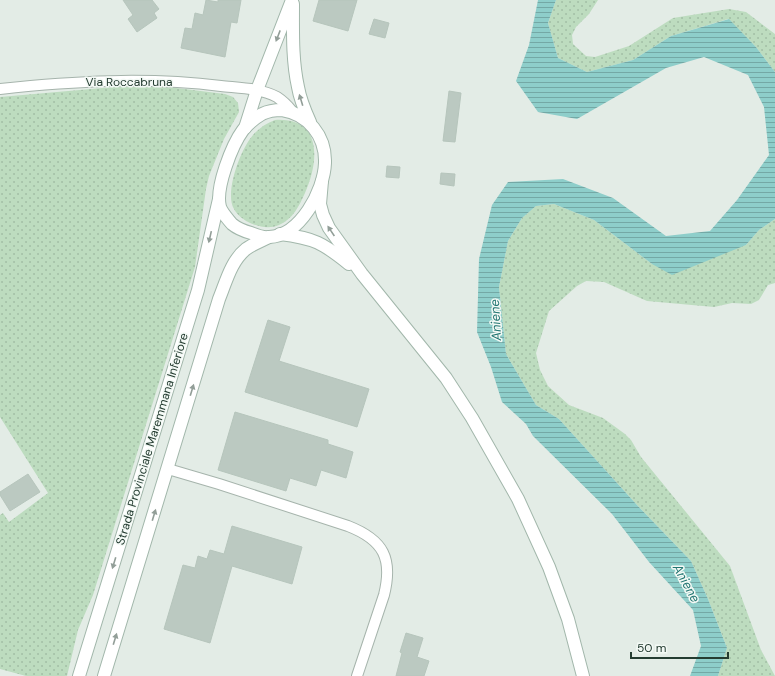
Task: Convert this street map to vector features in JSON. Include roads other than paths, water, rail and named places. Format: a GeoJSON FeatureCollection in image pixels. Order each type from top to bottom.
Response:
{"type":"FeatureCollection","features":[{"type":"Feature","properties":{"kind":"main road"},"geometry":{"type":"LineString","coordinates":[[293,0],[257,90],[244,128],[234,146],[228,162],[222,182],[219,199],[220,207],[223,214],[237,227],[255,234],[296,236],[318,242],[332,250],[362,274]]}},
{"type":"Feature","properties":{"kind":"main road"},"geometry":{"type":"LineString","coordinates":[[293,0],[294,52],[298,87],[302,103],[310,122],[319,136],[324,150],[326,164],[322,181],[320,204],[326,222],[362,274],[446,378],[472,418],[518,499],[549,567],[568,619],[584,676]]}},
{"type":"Feature","properties":{"kind":"main road"},"geometry":{"type":"LineString","coordinates":[[244,128],[262,114],[271,110],[292,111],[310,122]]}},
{"type":"Feature","properties":{"kind":"main road"},"geometry":{"type":"LineString","coordinates":[[274,236],[301,221],[313,203],[322,181]]}},
{"type":"Feature","properties":{"kind":"main road","name":"Strada Provinciale Maremmana Inferiore"},"geometry":{"type":"LineString","coordinates":[[79,676],[198,290],[219,199]]}},
{"type":"Feature","properties":{"kind":"main road","name":"Strada Provinciale Maremmana Inferiore"},"geometry":{"type":"LineString","coordinates":[[104,676],[219,299],[236,260],[247,248],[274,236]]}},
{"type":"Feature","properties":{"kind":"street","name":"Via Roccabruna"},"geometry":{"type":"LineString","coordinates":[[0,89],[73,82],[135,80],[175,81],[257,90],[276,96],[292,111]]}},
{"type":"Feature","properties":{"kind":"street"},"geometry":{"type":"LineString","coordinates":[[168,469],[348,526],[363,532],[380,547],[388,568],[387,582],[357,676]]}},
{"type":"Feature","properties":{"kind":"water","name":"Aniene"},"geometry":{"type":"Polygon","coordinates":[[[538,0],[556,0],[548,23],[558,58],[587,72],[633,60],[671,36],[729,19],[756,47],[775,72],[775,219],[759,230],[746,245],[672,275],[652,264],[594,220],[554,204],[536,206],[522,218],[508,241],[499,287],[506,354],[536,405],[559,419],[637,505],[691,561],[727,648],[718,676],[690,676],[701,646],[693,610],[649,562],[612,514],[533,436],[526,424],[502,402],[491,367],[477,332],[479,259],[492,205],[508,182],[563,179],[613,198],[666,236],[710,231],[737,200],[769,155],[764,107],[748,75],[704,57],[666,68],[577,119],[538,112],[516,81],[529,45],[538,0]]]}}]}
